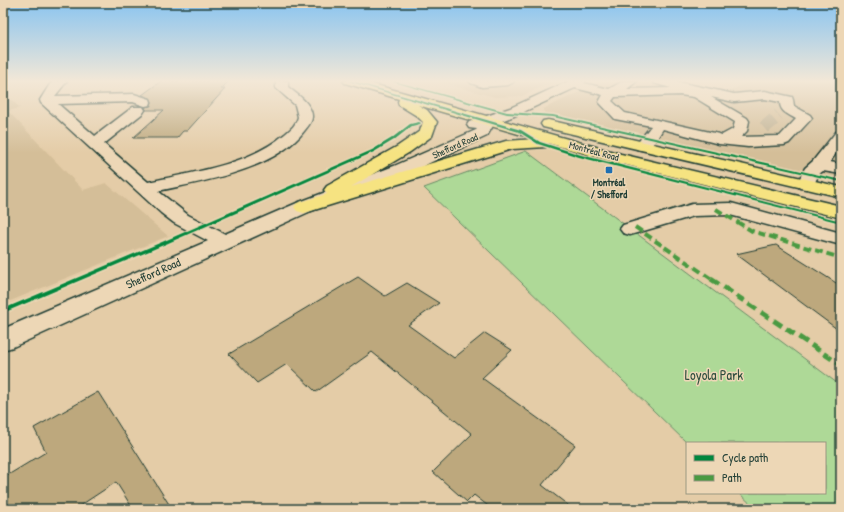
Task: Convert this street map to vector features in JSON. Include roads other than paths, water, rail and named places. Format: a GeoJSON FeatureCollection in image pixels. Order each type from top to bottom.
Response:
{"type":"FeatureCollection","features":[{"type":"Feature","properties":{"kind":"main road"},"geometry":{"type":"LineString","coordinates":[[304,207],[404,149],[427,133],[430,122],[412,105]]}},
{"type":"Feature","properties":{"kind":"main road","name":"Montréal Road"},"geometry":{"type":"LineString","coordinates":[[442,105],[488,121],[695,178],[841,212]]}},
{"type":"Feature","properties":{"kind":"main road","name":"Montréal Road"},"geometry":{"type":"LineString","coordinates":[[471,105],[841,192]]}},
{"type":"Feature","properties":{"kind":"main road"},"geometry":{"type":"LineString","coordinates":[[304,207],[511,144],[539,143],[584,148]]}},
{"type":"Feature","properties":{"kind":"street"},"geometry":{"type":"LineString","coordinates":[[51,105],[168,209],[181,219],[225,242]]}},
{"type":"Feature","properties":{"kind":"street"},"geometry":{"type":"LineString","coordinates":[[95,144],[142,106],[141,105]]}},
{"type":"Feature","properties":{"kind":"street"},"geometry":{"type":"LineString","coordinates":[[145,188],[243,163],[284,143],[302,125],[306,117],[302,105]]}},
{"type":"Feature","properties":{"kind":"street","name":"Shefford Road"},"geometry":{"type":"LineString","coordinates":[[3,340],[304,207],[400,170],[482,133],[488,121],[525,105]]}},
{"type":"Feature","properties":{"kind":"street"},"geometry":{"type":"LineString","coordinates":[[608,105],[620,116],[725,139],[748,142],[784,140],[804,118],[783,112],[785,105]]}},
{"type":"Feature","properties":{"kind":"street"},"geometry":{"type":"LineString","coordinates":[[716,105],[742,121],[740,131],[725,139]]}},
{"type":"Feature","properties":{"kind":"street"},"geometry":{"type":"LineString","coordinates":[[841,122],[839,124],[841,126]]}},
{"type":"Feature","properties":{"kind":"street"},"geometry":{"type":"LineString","coordinates":[[643,146],[660,124]]}},
{"type":"Feature","properties":{"kind":"street"},"geometry":{"type":"LineString","coordinates":[[748,142],[764,128]]}},
{"type":"Feature","properties":{"kind":"street"},"geometry":{"type":"LineString","coordinates":[[806,184],[811,172],[820,164],[841,135]]}},
{"type":"Feature","properties":{"kind":"street"},"geometry":{"type":"LineString","coordinates":[[820,164],[841,169]]}},
{"type":"Feature","properties":{"kind":"street"},"geometry":{"type":"LineString","coordinates":[[630,229],[692,210],[731,209],[841,238]]}},
{"type":"Feature","properties":{"kind":"tunnel"},"geometry":{"type":"LineString","coordinates":[[764,128],[779,115]]}},
{"type":"Feature","properties":{"kind":"place","name":"Montréal / Shefford"},"geometry":{"type":"Point","coordinates":[609,170]}},
{"type":"Feature","properties":{"kind":"park label","name":"Loyola Park"},"geometry":{"type":"Point","coordinates":[714,374]}}]}
